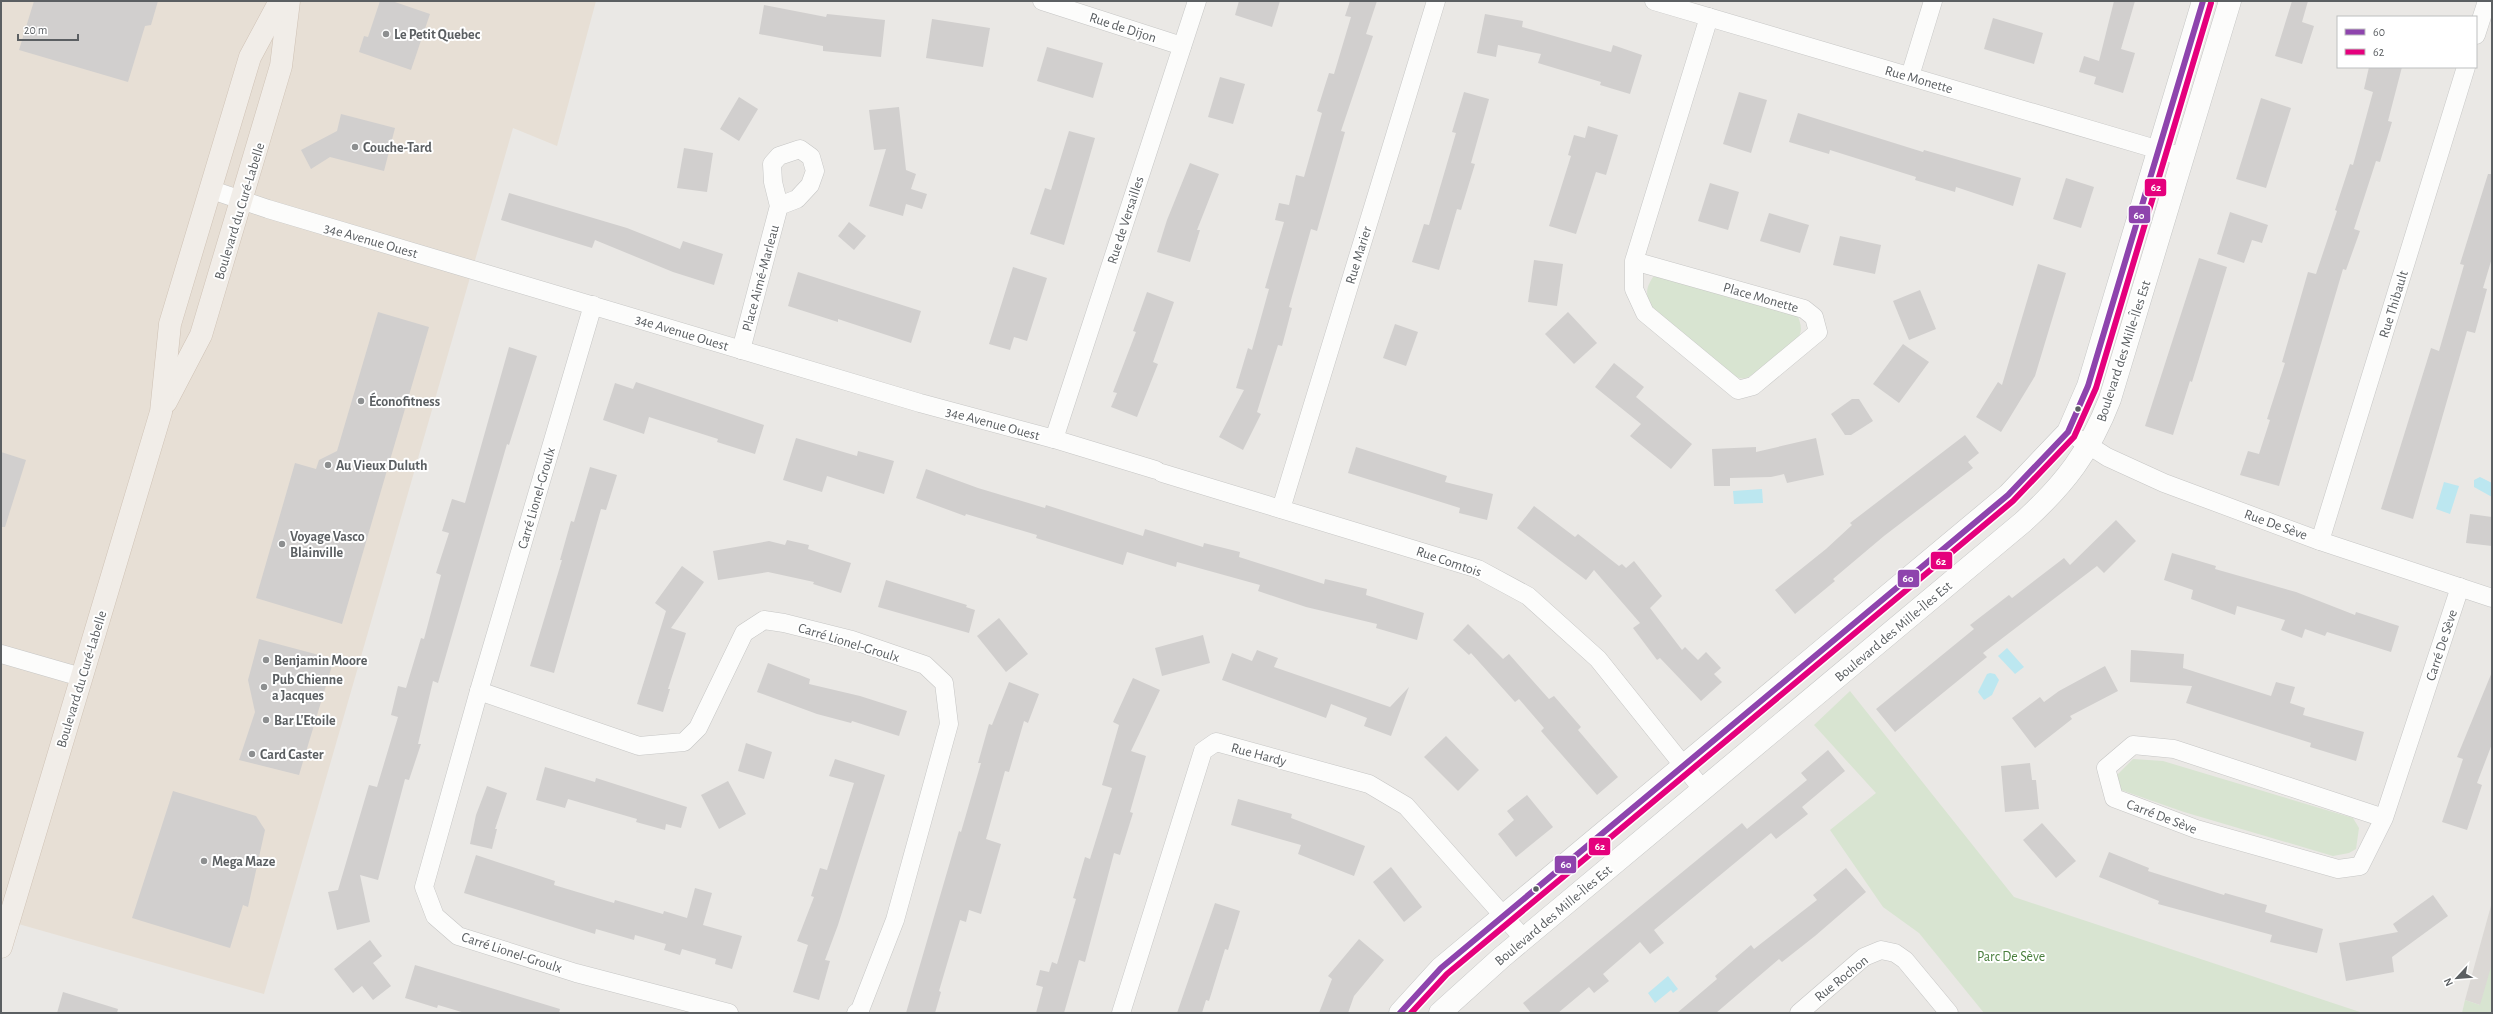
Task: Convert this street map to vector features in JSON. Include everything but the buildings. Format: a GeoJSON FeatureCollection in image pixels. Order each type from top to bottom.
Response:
{"type":"FeatureCollection","features":[{"type":"Feature","properties":{"kind":"main road","name":"Boulevard du Curé-Labelle"},"geometry":{"type":"LineString","coordinates":[[161,412],[170,324],[209,189],[250,58],[280,1]]}},
{"type":"Feature","properties":{"kind":"main road","name":"Boulevard du Curé-Labelle"},"geometry":{"type":"LineString","coordinates":[[1,947],[161,412],[201,335],[242,201],[281,66],[289,1]]}},
{"type":"Feature","properties":{"kind":"street","name":"Rue de Dijon"},"geometry":{"type":"LineString","coordinates":[[1042,1],[1182,46]]}},
{"type":"Feature","properties":{"kind":"street","name":"Rue de Versailles"},"geometry":{"type":"LineString","coordinates":[[1054,439],[1197,1]]}},
{"type":"Feature","properties":{"kind":"street","name":"Rue Marier"},"geometry":{"type":"LineString","coordinates":[[1281,509],[1436,1]]}},
{"type":"Feature","properties":{"kind":"street","name":"Rue Monette"},"geometry":{"type":"LineString","coordinates":[[1654,1],[2183,157]]}},
{"type":"Feature","properties":{"kind":"street"},"geometry":{"type":"LineString","coordinates":[[1910,76],[1933,1]]}},
{"type":"Feature","properties":{"kind":"street","name":"Boulevard des Mille-Îles Est"},"geometry":{"type":"LineString","coordinates":[[1400,1013],[1433,976],[2002,500],[2020,484],[2068,432],[2088,386],[2203,1]]}},
{"type":"Feature","properties":{"kind":"street","name":"Boulevard des Mille-Îles Est"},"geometry":{"type":"LineString","coordinates":[[1440,1013],[1524,939],[2028,517],[2062,484],[2090,446],[2113,392],[2230,1]]}},
{"type":"Feature","properties":{"kind":"street"},"geometry":{"type":"LineString","coordinates":[[2477,32],[2487,1]]}},
{"type":"Feature","properties":{"kind":"street","name":"Place Monette"},"geometry":{"type":"LineString","coordinates":[[1634,261],[1804,309],[1814,317],[1818,332],[1753,386],[1738,390],[1645,313],[1634,288],[1634,261],[1709,17]]}},
{"type":"Feature","properties":{"kind":"street","name":"Rue Thibault"},"geometry":{"type":"LineString","coordinates":[[2320,541],[2466,68]]}},
{"type":"Feature","properties":{"kind":"street","name":"34e Avenue Ouest"},"geometry":{"type":"LineString","coordinates":[[209,189],[242,201],[742,350],[920,403],[1054,439],[1159,472]]}},
{"type":"Feature","properties":{"kind":"street","name":"Place Aimé-Marleau"},"geometry":{"type":"LineString","coordinates":[[742,350],[779,206]]}},
{"type":"Feature","properties":{"kind":"street","name":"Carré Lionel-Groulx"},"geometry":{"type":"LineString","coordinates":[[593,305],[424,887],[435,916],[458,936],[576,973],[729,1013]]}},
{"type":"Feature","properties":{"kind":"street","name":"Rue De Sève"},"geometry":{"type":"LineString","coordinates":[[2068,432],[2107,457],[2164,483],[2320,541],[2492,598]]}},
{"type":"Feature","properties":{"kind":"street","name":"Rue Comtois"},"geometry":{"type":"LineString","coordinates":[[1159,472],[1478,568],[1528,596],[1598,659],[1703,790]]}},
{"type":"Feature","properties":{"kind":"street","name":"Carré De Sève"},"geometry":{"type":"LineString","coordinates":[[2384,818],[2174,749],[2132,745],[2106,768],[2114,798],[2196,829],[2338,869],[2360,866],[2384,818],[2460,587]]}},
{"type":"Feature","properties":{"kind":"street","name":"Carré Lionel-Groulx"},"geometry":{"type":"LineString","coordinates":[[480,691],[639,746],[684,742],[698,728],[744,634],[764,620],[784,623],[852,640],[925,665],[944,683],[949,724],[895,920],[860,1010],[856,1013]]}},
{"type":"Feature","properties":{"kind":"street"},"geometry":{"type":"LineString","coordinates":[[1,654],[81,677]]}},
{"type":"Feature","properties":{"kind":"street","name":"Rue Hardy"},"geometry":{"type":"LineString","coordinates":[[1121,1013],[1203,751],[1216,742],[1369,784],[1406,806],[1524,939]]}},
{"type":"Feature","properties":{"kind":"street","name":"Rue Rochon"},"geometry":{"type":"LineString","coordinates":[[1799,1013],[1864,958],[1876,951],[1895,953],[1905,960],[1950,1013]]}},
{"type":"Feature","properties":{"kind":"shaded area"},"geometry":{"type":"Polygon","coordinates":[[[1,1],[596,1],[557,146],[513,128],[264,994],[1,919],[1,1]]]}},
{"type":"Feature","properties":{"kind":"shaded area"},"geometry":{"type":"Polygon","coordinates":[[[2492,902],[2492,1009],[2465,1000],[2492,902]]]}},
{"type":"Feature","properties":{"kind":"green space"},"geometry":{"type":"Polygon","coordinates":[[[1653,277],[1663,277],[1797,315],[1801,325],[1801,331],[1796,340],[1774,360],[1750,376],[1744,378],[1736,377],[1651,308],[1647,292],[1653,277]]]}},
{"type":"Feature","properties":{"kind":"green space","name":"Parc De Sève"},"geometry":{"type":"Polygon","coordinates":[[[1850,691],[2014,897],[2363,1013],[1984,1013],[1919,933],[1883,907],[1830,830],[1876,793],[1814,725],[1850,691]]]}},
{"type":"Feature","properties":{"kind":"green space"},"geometry":{"type":"Polygon","coordinates":[[[2133,759],[2163,761],[2353,818],[2359,828],[2356,849],[2349,853],[2333,856],[2184,812],[2121,790],[2117,775],[2133,759]]]}},
{"type":"Feature","properties":{"kind":"green space"},"geometry":{"type":"Polygon","coordinates":[[[2491,967],[2492,1013],[2462,1013],[2465,1000],[2480,1005],[2491,967]]]}},
{"type":"Feature","properties":{"kind":"water"},"geometry":{"type":"Polygon","coordinates":[[[2480,477],[2492,483],[2492,497],[2474,487],[2474,480],[2480,477]]]}},
{"type":"Feature","properties":{"kind":"water"},"geometry":{"type":"Polygon","coordinates":[[[2444,482],[2459,486],[2450,514],[2436,509],[2444,482]]]}},
{"type":"Feature","properties":{"kind":"water"},"geometry":{"type":"Polygon","coordinates":[[[1762,489],[1763,503],[1734,504],[1733,491],[1762,489]]]}},
{"type":"Feature","properties":{"kind":"water"},"geometry":{"type":"Polygon","coordinates":[[[2007,648],[2024,667],[2015,674],[1998,656],[2007,648]]]}},
{"type":"Feature","properties":{"kind":"water"},"geometry":{"type":"Polygon","coordinates":[[[1987,674],[1995,674],[1999,680],[1992,695],[1984,700],[1978,692],[1987,674]]]}},
{"type":"Feature","properties":{"kind":"water"},"geometry":{"type":"Polygon","coordinates":[[[1668,976],[1678,989],[1673,993],[1671,990],[1655,1003],[1648,993],[1668,976]]]}},
{"type":"Feature","properties":{"kind":"transit line","name":"60"},"geometry":{"type":"LineString","coordinates":[[1400,1013],[1441,968],[2008,495],[2068,432],[2088,386],[2203,1]]}},
{"type":"Feature","properties":{"kind":"transit line","name":"62"},"geometry":{"type":"LineString","coordinates":[[1411,1013],[1447,974],[2013,501],[2074,437],[2096,388],[2211,3]]}},
{"type":"Feature","properties":{"kind":"place","name":"Le Petit Quebec"},"geometry":{"type":"Point","coordinates":[386,34]}},
{"type":"Feature","properties":{"kind":"place","name":"Couche-Tard"},"geometry":{"type":"Point","coordinates":[355,147]}},
{"type":"Feature","properties":{"kind":"place","name":"Éconofitness"},"geometry":{"type":"Point","coordinates":[361,401]}},
{"type":"Feature","properties":{"kind":"place","name":"Au Vieux Duluth"},"geometry":{"type":"Point","coordinates":[328,465]}},
{"type":"Feature","properties":{"kind":"place","name":"Voyage Vasco Blainville"},"geometry":{"type":"Point","coordinates":[282,544]}},
{"type":"Feature","properties":{"kind":"place","name":"Benjamin Moore"},"geometry":{"type":"Point","coordinates":[266,660]}},
{"type":"Feature","properties":{"kind":"place","name":"Pub Chienne a Jacques"},"geometry":{"type":"Point","coordinates":[264,687]}},
{"type":"Feature","properties":{"kind":"place","name":"Bar L'Etoile"},"geometry":{"type":"Point","coordinates":[266,720]}},
{"type":"Feature","properties":{"kind":"place","name":"Card Caster"},"geometry":{"type":"Point","coordinates":[252,754]}},
{"type":"Feature","properties":{"kind":"place","name":"Mega Maze"},"geometry":{"type":"Point","coordinates":[204,861]}}]}
